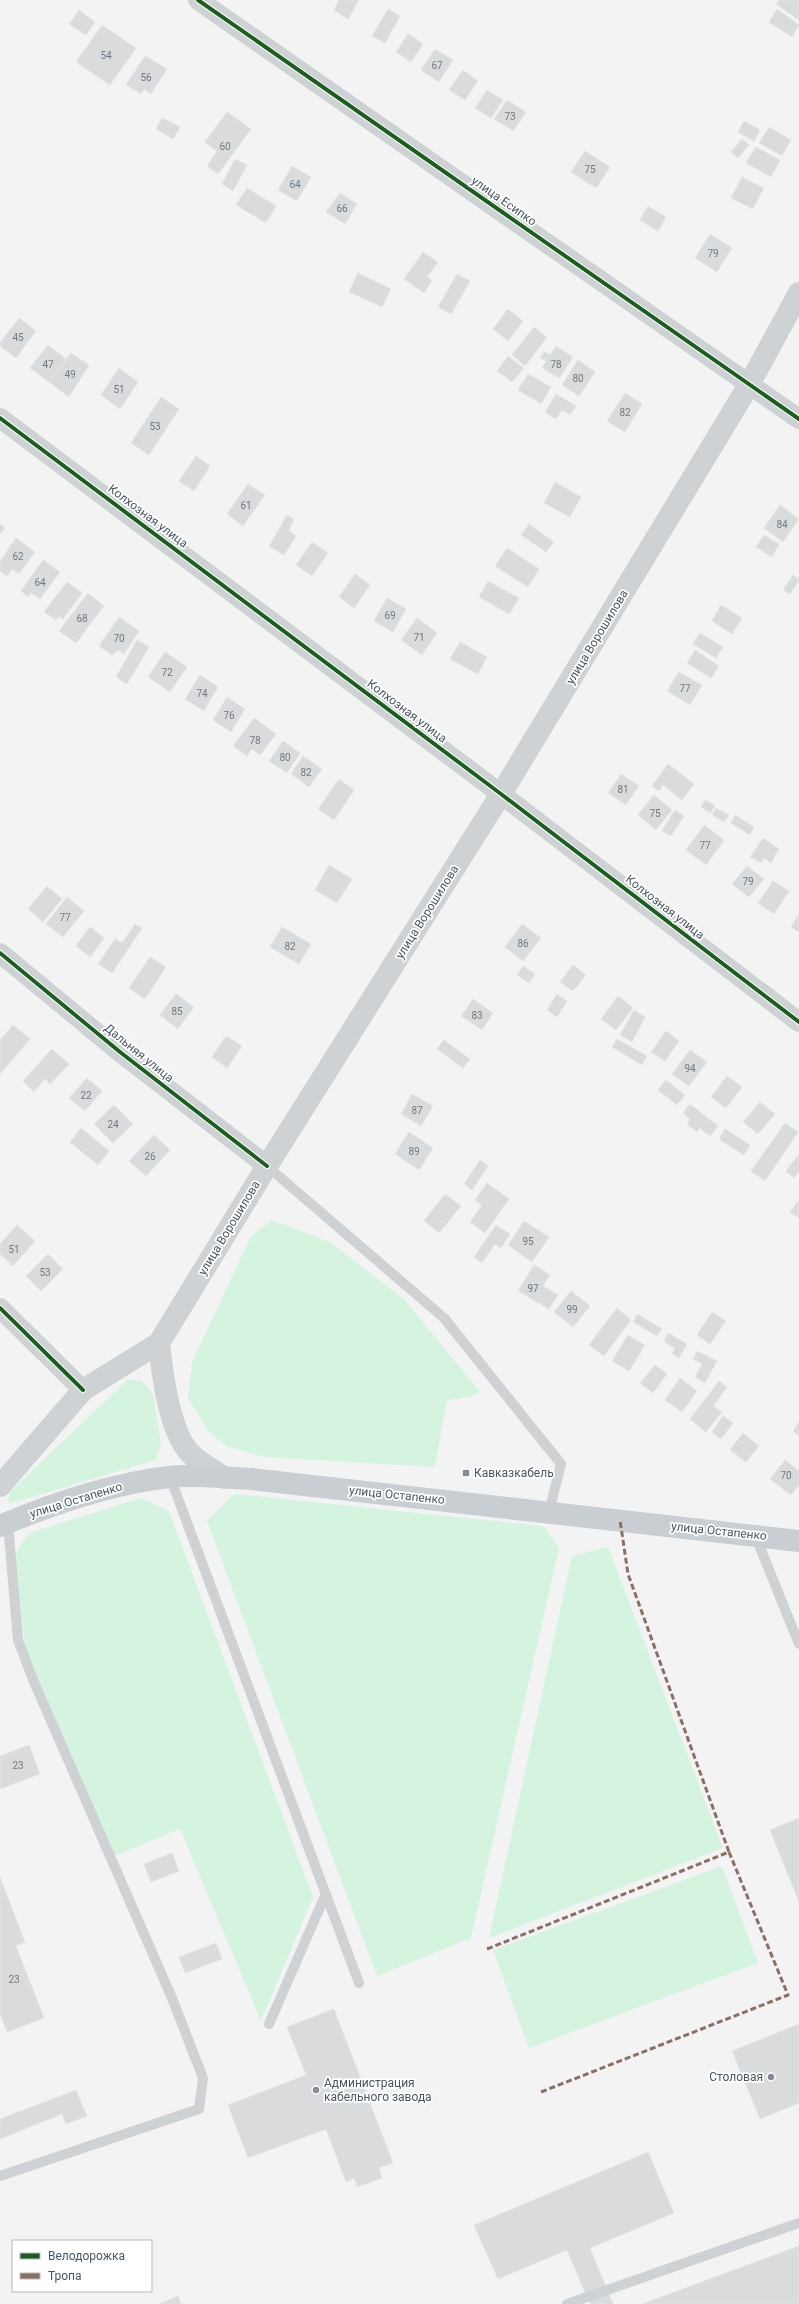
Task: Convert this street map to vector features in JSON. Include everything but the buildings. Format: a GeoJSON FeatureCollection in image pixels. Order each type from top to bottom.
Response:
{"type":"FeatureCollection","features":[{"type":"Feature","properties":{"kind":"main road","name":"улица Ворошилова"},"geometry":{"type":"LineString","coordinates":[[0,1486],[84,1390],[159,1343],[267,1166],[502,794],[749,385],[799,293]]}},
{"type":"Feature","properties":{"kind":"main road"},"geometry":{"type":"LineString","coordinates":[[159,1343],[164,1383],[180,1438],[190,1453],[225,1478]]}},
{"type":"Feature","properties":{"kind":"main road","name":"улица Остапенко"},"geometry":{"type":"LineString","coordinates":[[4,1524],[33,1512],[108,1488],[170,1477],[225,1478],[549,1512],[799,1541]]}},
{"type":"Feature","properties":{"kind":"street","name":"улица Есипко"},"geometry":{"type":"LineString","coordinates":[[198,0],[799,419]]}},
{"type":"Feature","properties":{"kind":"street","name":"Колхозная улица"},"geometry":{"type":"LineString","coordinates":[[0,418],[502,794],[799,1022]]}},
{"type":"Feature","properties":{"kind":"street","name":"Дальняя улица"},"geometry":{"type":"LineString","coordinates":[[0,953],[120,1052],[267,1166]]}},
{"type":"Feature","properties":{"kind":"street"},"geometry":{"type":"LineString","coordinates":[[0,1308],[84,1390]]}},
{"type":"Feature","properties":{"kind":"lane"},"geometry":{"type":"LineString","coordinates":[[267,1166],[444,1318],[561,1464],[549,1512]]}},
{"type":"Feature","properties":{"kind":"lane"},"geometry":{"type":"LineString","coordinates":[[170,1477],[325,1896],[359,1983]]}},
{"type":"Feature","properties":{"kind":"lane"},"geometry":{"type":"LineString","coordinates":[[0,2176],[199,2109],[204,2078],[172,1998],[34,1682],[18,1640],[4,1524]]}},
{"type":"Feature","properties":{"kind":"lane"},"geometry":{"type":"LineString","coordinates":[[755,1535],[799,1644]]}},
{"type":"Feature","properties":{"kind":"lane"},"geometry":{"type":"LineString","coordinates":[[269,2024],[325,1896]]}},
{"type":"Feature","properties":{"kind":"lane"},"geometry":{"type":"LineString","coordinates":[[567,2304],[799,2223]]}},
{"type":"Feature","properties":{"kind":"green space"},"geometry":{"type":"Polygon","coordinates":[[[272,1220],[330,1242],[405,1300],[480,1392],[469,1397],[447,1400],[435,1467],[265,1457],[228,1447],[209,1432],[188,1398],[192,1362],[251,1236],[272,1220]]]}},
{"type":"Feature","properties":{"kind":"green space"},"geometry":{"type":"Polygon","coordinates":[[[128,1379],[142,1381],[153,1394],[161,1443],[156,1460],[9,1504],[8,1498],[11,1491],[128,1379]]]}},
{"type":"Feature","properties":{"kind":"green space"},"geometry":{"type":"Polygon","coordinates":[[[234,1494],[543,1526],[559,1548],[471,1938],[377,1976],[207,1521],[234,1494]]]}},
{"type":"Feature","properties":{"kind":"green space"},"geometry":{"type":"Polygon","coordinates":[[[141,1498],[169,1511],[313,1897],[261,2021],[180,1829],[114,1856],[26,1649],[13,1567],[18,1549],[29,1533],[141,1498]]]}},
{"type":"Feature","properties":{"kind":"green space"},"geometry":{"type":"Polygon","coordinates":[[[608,1547],[723,1848],[489,1938],[572,1556],[608,1547]]]}},
{"type":"Feature","properties":{"kind":"green space"},"geometry":{"type":"Polygon","coordinates":[[[722,1866],[758,1963],[529,2048],[493,1950],[722,1866]]]}},
{"type":"Feature","properties":{"kind":"marked path"},"geometry":{"type":"LineString","coordinates":[[487,1949],[729,1852],[628,1574],[620,1520]]}},
{"type":"Feature","properties":{"kind":"marked path"},"geometry":{"type":"LineString","coordinates":[[541,2092],[788,1995],[729,1852]]}},
{"type":"Feature","properties":{"kind":"cycle path"},"geometry":{"type":"LineString","coordinates":[[198,0],[799,419]]}},
{"type":"Feature","properties":{"kind":"cycle path"},"geometry":{"type":"LineString","coordinates":[[0,418],[501,794],[799,1022]]}},
{"type":"Feature","properties":{"kind":"cycle path"},"geometry":{"type":"LineString","coordinates":[[0,953],[120,1052],[267,1166]]}},
{"type":"Feature","properties":{"kind":"cycle path"},"geometry":{"type":"LineString","coordinates":[[0,1308],[83,1390]]}},
{"type":"Feature","properties":{"kind":"place","name":"Кавказкабель"},"geometry":{"type":"Point","coordinates":[466,1473]}},
{"type":"Feature","properties":{"kind":"place","name":"Столовая"},"geometry":{"type":"Point","coordinates":[771,2077]}},
{"type":"Feature","properties":{"kind":"place","name":"Администрация кабельного завода"},"geometry":{"type":"Point","coordinates":[316,2090]}}]}
